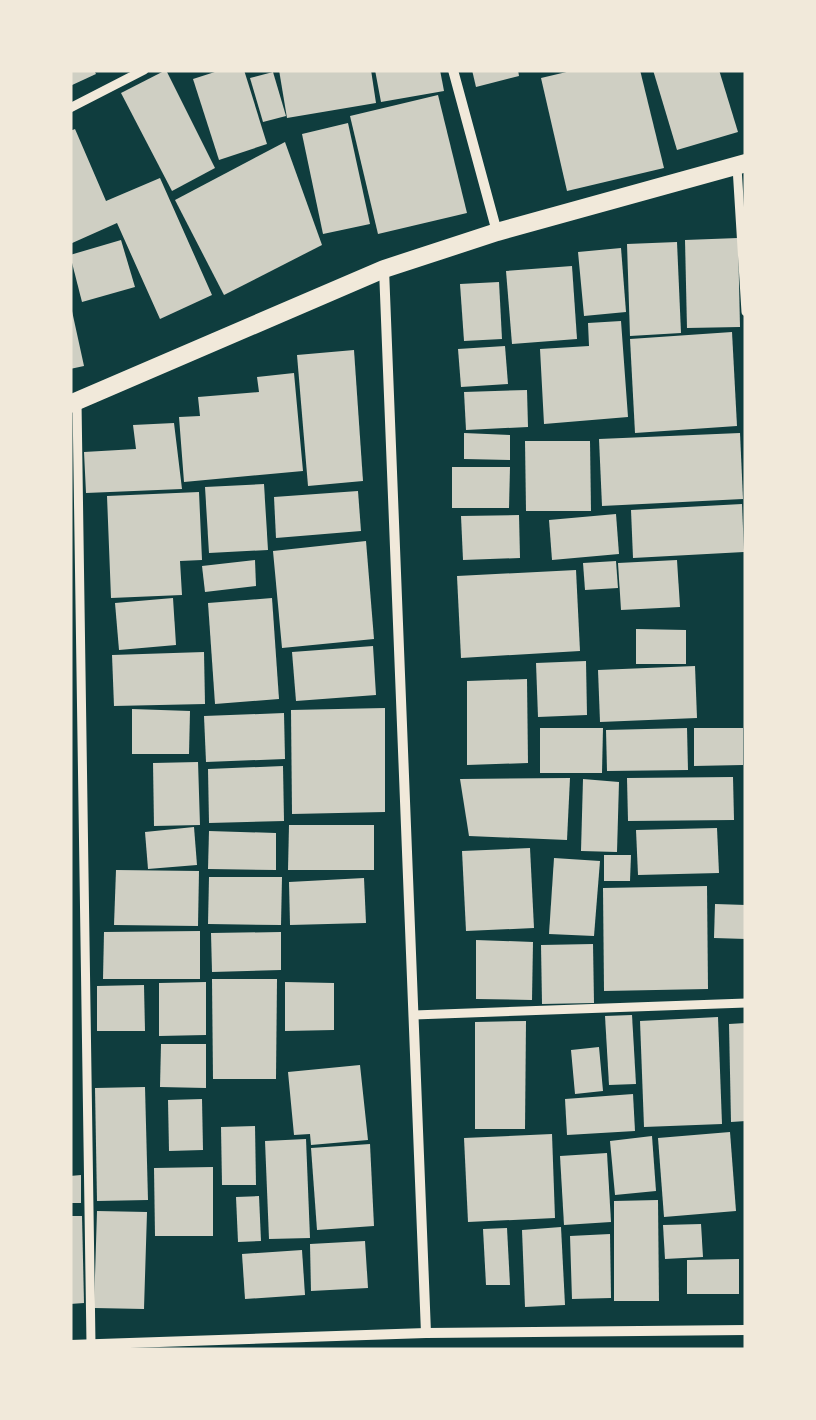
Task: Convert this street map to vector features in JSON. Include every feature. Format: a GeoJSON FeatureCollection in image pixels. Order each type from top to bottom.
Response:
{"type":"FeatureCollection","features":[{"type":"Feature","properties":{"kind":"street"},"geometry":{"type":"LineString","coordinates":[[70,108],[144,70]]}},
{"type":"Feature","properties":{"kind":"street"},"geometry":{"type":"LineString","coordinates":[[453,70],[497,232]]}},
{"type":"Feature","properties":{"kind":"street"},"geometry":{"type":"LineString","coordinates":[[91,1344],[73,403],[384,269],[497,232],[742,165],[746,312]]}},
{"type":"Feature","properties":{"kind":"street"},"geometry":{"type":"LineString","coordinates":[[384,269],[426,1333]]}},
{"type":"Feature","properties":{"kind":"street"},"geometry":{"type":"LineString","coordinates":[[414,1015],[746,1003]]}},
{"type":"Feature","properties":{"kind":"street"},"geometry":{"type":"LineString","coordinates":[[70,1345],[426,1333],[746,1330]]}},
{"type":"Feature","properties":{"kind":"building"},"geometry":{"type":"Polygon","coordinates":[[[70,70],[94,70],[96,74],[70,86],[70,70]]]}},
{"type":"Feature","properties":{"kind":"building"},"geometry":{"type":"Polygon","coordinates":[[[166,70],[215,168],[172,191],[121,93],[166,70]]]}},
{"type":"Feature","properties":{"kind":"building"},"geometry":{"type":"Polygon","coordinates":[[[221,70],[244,70],[267,144],[219,160],[193,79],[221,70]]]}},
{"type":"Feature","properties":{"kind":"building"},"geometry":{"type":"Polygon","coordinates":[[[279,70],[371,70],[376,103],[287,118],[279,70]]]}},
{"type":"Feature","properties":{"kind":"building"},"geometry":{"type":"Polygon","coordinates":[[[375,70],[440,70],[444,91],[381,102],[375,70]]]}},
{"type":"Feature","properties":{"kind":"building"},"geometry":{"type":"Polygon","coordinates":[[[472,70],[518,70],[519,76],[476,87],[472,70]]]}},
{"type":"Feature","properties":{"kind":"building"},"geometry":{"type":"Polygon","coordinates":[[[575,70],[640,70],[664,168],[567,191],[541,78],[575,70]]]}},
{"type":"Feature","properties":{"kind":"building"},"geometry":{"type":"Polygon","coordinates":[[[653,70],[719,70],[738,132],[677,150],[653,70]]]}},
{"type":"Feature","properties":{"kind":"building"},"geometry":{"type":"Polygon","coordinates":[[[273,72],[286,116],[263,122],[250,78],[273,72]]]}},
{"type":"Feature","properties":{"kind":"building"},"geometry":{"type":"Polygon","coordinates":[[[438,95],[467,213],[378,234],[350,116],[438,95]]]}},
{"type":"Feature","properties":{"kind":"building"},"geometry":{"type":"Polygon","coordinates":[[[348,123],[370,224],[323,234],[302,134],[348,123]]]}},
{"type":"Feature","properties":{"kind":"building"},"geometry":{"type":"Polygon","coordinates":[[[75,129],[106,201],[160,178],[212,295],[160,319],[117,223],[70,244],[70,131],[75,129]]]}},
{"type":"Feature","properties":{"kind":"building"},"geometry":{"type":"Polygon","coordinates":[[[285,142],[322,245],[224,295],[175,200],[285,142]]]}},
{"type":"Feature","properties":{"kind":"building"},"geometry":{"type":"Polygon","coordinates":[[[738,238],[740,327],[687,328],[685,240],[738,238]]]}},
{"type":"Feature","properties":{"kind":"building"},"geometry":{"type":"Polygon","coordinates":[[[121,240],[135,287],[82,302],[70,255],[121,240]]]}},
{"type":"Feature","properties":{"kind":"building"},"geometry":{"type":"Polygon","coordinates":[[[677,242],[681,333],[630,336],[627,244],[677,242]]]}},
{"type":"Feature","properties":{"kind":"building"},"geometry":{"type":"Polygon","coordinates":[[[621,248],[626,312],[584,316],[578,252],[621,248]]]}},
{"type":"Feature","properties":{"kind":"building"},"geometry":{"type":"Polygon","coordinates":[[[572,266],[577,339],[512,344],[506,271],[572,266]]]}},
{"type":"Feature","properties":{"kind":"building"},"geometry":{"type":"Polygon","coordinates":[[[499,282],[502,339],[464,341],[460,284],[499,282]]]}},
{"type":"Feature","properties":{"kind":"building"},"geometry":{"type":"Polygon","coordinates":[[[70,302],[84,366],[70,369],[70,302]]]}},
{"type":"Feature","properties":{"kind":"building"},"geometry":{"type":"Polygon","coordinates":[[[621,321],[628,417],[544,424],[540,349],[589,346],[588,323],[621,321]]]}},
{"type":"Feature","properties":{"kind":"building"},"geometry":{"type":"Polygon","coordinates":[[[732,332],[737,426],[635,433],[630,339],[732,332]]]}},
{"type":"Feature","properties":{"kind":"building"},"geometry":{"type":"Polygon","coordinates":[[[505,346],[508,384],[461,387],[458,349],[505,346]]]}},
{"type":"Feature","properties":{"kind":"building"},"geometry":{"type":"Polygon","coordinates":[[[354,350],[363,481],[308,486],[297,355],[354,350]]]}},
{"type":"Feature","properties":{"kind":"building"},"geometry":{"type":"Polygon","coordinates":[[[294,373],[303,471],[184,482],[179,417],[200,416],[198,397],[259,392],[257,377],[294,373]]]}},
{"type":"Feature","properties":{"kind":"building"},"geometry":{"type":"Polygon","coordinates":[[[527,390],[528,427],[466,430],[464,392],[527,390]]]}},
{"type":"Feature","properties":{"kind":"building"},"geometry":{"type":"Polygon","coordinates":[[[174,423],[182,489],[86,493],[84,452],[136,449],[133,425],[174,423]]]}},
{"type":"Feature","properties":{"kind":"building"},"geometry":{"type":"Polygon","coordinates":[[[464,433],[510,435],[510,460],[464,459],[464,433]]]}},
{"type":"Feature","properties":{"kind":"building"},"geometry":{"type":"Polygon","coordinates":[[[740,433],[743,499],[602,506],[599,439],[740,433]]]}},
{"type":"Feature","properties":{"kind":"building"},"geometry":{"type":"Polygon","coordinates":[[[525,441],[590,441],[591,511],[526,511],[525,441]]]}},
{"type":"Feature","properties":{"kind":"building"},"geometry":{"type":"Polygon","coordinates":[[[452,467],[510,467],[509,508],[452,508],[452,467]]]}},
{"type":"Feature","properties":{"kind":"building"},"geometry":{"type":"Polygon","coordinates":[[[264,484],[268,550],[209,553],[205,487],[264,484]]]}},
{"type":"Feature","properties":{"kind":"building"},"geometry":{"type":"Polygon","coordinates":[[[358,491],[361,531],[276,538],[274,497],[358,491]]]}},
{"type":"Feature","properties":{"kind":"building"},"geometry":{"type":"Polygon","coordinates":[[[199,492],[202,560],[180,561],[182,595],[111,598],[107,496],[199,492]]]}},
{"type":"Feature","properties":{"kind":"building"},"geometry":{"type":"Polygon","coordinates":[[[742,504],[744,552],[633,558],[631,510],[742,504]]]}},
{"type":"Feature","properties":{"kind":"building"},"geometry":{"type":"Polygon","coordinates":[[[616,514],[619,554],[552,560],[549,520],[616,514]]]}},
{"type":"Feature","properties":{"kind":"building"},"geometry":{"type":"Polygon","coordinates":[[[519,515],[520,558],[463,560],[461,516],[519,515]]]}},
{"type":"Feature","properties":{"kind":"building"},"geometry":{"type":"Polygon","coordinates":[[[366,541],[374,639],[282,648],[273,551],[366,541]]]}},
{"type":"Feature","properties":{"kind":"building"},"geometry":{"type":"Polygon","coordinates":[[[255,560],[256,586],[205,592],[202,566],[255,560]]]}},
{"type":"Feature","properties":{"kind":"building"},"geometry":{"type":"Polygon","coordinates":[[[677,560],[680,607],[621,610],[618,563],[677,560]]]}},
{"type":"Feature","properties":{"kind":"building"},"geometry":{"type":"Polygon","coordinates":[[[616,561],[618,588],[585,590],[583,563],[616,561]]]}},
{"type":"Feature","properties":{"kind":"building"},"geometry":{"type":"Polygon","coordinates":[[[576,570],[580,651],[461,658],[457,576],[576,570]]]}},
{"type":"Feature","properties":{"kind":"building"},"geometry":{"type":"Polygon","coordinates":[[[173,598],[176,645],[119,650],[115,603],[173,598]]]}},
{"type":"Feature","properties":{"kind":"building"},"geometry":{"type":"Polygon","coordinates":[[[272,598],[279,699],[215,704],[208,603],[272,598]]]}},
{"type":"Feature","properties":{"kind":"building"},"geometry":{"type":"Polygon","coordinates":[[[636,629],[686,630],[686,664],[636,664],[636,629]]]}},
{"type":"Feature","properties":{"kind":"building"},"geometry":{"type":"Polygon","coordinates":[[[373,646],[376,695],[296,701],[292,652],[373,646]]]}},
{"type":"Feature","properties":{"kind":"building"},"geometry":{"type":"Polygon","coordinates":[[[204,652],[205,704],[114,706],[112,655],[204,652]]]}},
{"type":"Feature","properties":{"kind":"building"},"geometry":{"type":"Polygon","coordinates":[[[586,661],[587,715],[538,717],[536,663],[586,661]]]}},
{"type":"Feature","properties":{"kind":"building"},"geometry":{"type":"Polygon","coordinates":[[[695,666],[697,718],[600,722],[598,670],[695,666]]]}},
{"type":"Feature","properties":{"kind":"building"},"geometry":{"type":"Polygon","coordinates":[[[527,679],[528,763],[467,765],[467,681],[527,679]]]}},
{"type":"Feature","properties":{"kind":"building"},"geometry":{"type":"Polygon","coordinates":[[[385,708],[385,812],[292,814],[291,710],[385,708]]]}},
{"type":"Feature","properties":{"kind":"building"},"geometry":{"type":"Polygon","coordinates":[[[132,709],[190,711],[189,754],[132,754],[132,709]]]}},
{"type":"Feature","properties":{"kind":"building"},"geometry":{"type":"Polygon","coordinates":[[[284,713],[285,759],[206,762],[204,716],[284,713]]]}},
{"type":"Feature","properties":{"kind":"building"},"geometry":{"type":"Polygon","coordinates":[[[540,728],[603,728],[602,773],[540,773],[540,728]]]}},
{"type":"Feature","properties":{"kind":"building"},"geometry":{"type":"Polygon","coordinates":[[[687,728],[688,770],[607,771],[606,730],[687,728]]]}},
{"type":"Feature","properties":{"kind":"building"},"geometry":{"type":"Polygon","coordinates":[[[694,728],[743,728],[743,765],[694,766],[694,728]]]}},
{"type":"Feature","properties":{"kind":"building"},"geometry":{"type":"Polygon","coordinates":[[[198,762],[200,825],[154,826],[153,763],[198,762]]]}},
{"type":"Feature","properties":{"kind":"building"},"geometry":{"type":"Polygon","coordinates":[[[283,766],[284,821],[209,823],[208,769],[283,766]]]}},
{"type":"Feature","properties":{"kind":"building"},"geometry":{"type":"Polygon","coordinates":[[[733,777],[734,820],[628,821],[627,778],[733,777]]]}},
{"type":"Feature","properties":{"kind":"building"},"geometry":{"type":"Polygon","coordinates":[[[570,778],[567,840],[469,836],[460,779],[570,778]]]}},
{"type":"Feature","properties":{"kind":"building"},"geometry":{"type":"Polygon","coordinates":[[[583,779],[619,782],[617,852],[581,851],[583,779]]]}},
{"type":"Feature","properties":{"kind":"building"},"geometry":{"type":"Polygon","coordinates":[[[289,825],[374,825],[374,870],[288,870],[289,825]]]}},
{"type":"Feature","properties":{"kind":"building"},"geometry":{"type":"Polygon","coordinates":[[[194,827],[197,865],[148,869],[145,832],[194,827]]]}},
{"type":"Feature","properties":{"kind":"building"},"geometry":{"type":"Polygon","coordinates":[[[717,828],[719,873],[638,875],[636,830],[717,828]]]}},
{"type":"Feature","properties":{"kind":"building"},"geometry":{"type":"Polygon","coordinates":[[[209,831],[276,833],[276,870],[208,869],[209,831]]]}},
{"type":"Feature","properties":{"kind":"building"},"geometry":{"type":"Polygon","coordinates":[[[530,848],[534,928],[466,931],[462,851],[530,848]]]}},
{"type":"Feature","properties":{"kind":"building"},"geometry":{"type":"Polygon","coordinates":[[[604,855],[631,855],[630,881],[604,881],[604,855]]]}},
{"type":"Feature","properties":{"kind":"building"},"geometry":{"type":"Polygon","coordinates":[[[554,858],[600,861],[594,936],[549,934],[554,858]]]}},
{"type":"Feature","properties":{"kind":"building"},"geometry":{"type":"Polygon","coordinates":[[[116,870],[199,871],[198,926],[114,925],[116,870]]]}},
{"type":"Feature","properties":{"kind":"building"},"geometry":{"type":"Polygon","coordinates":[[[209,877],[282,877],[281,925],[208,924],[209,877]]]}},
{"type":"Feature","properties":{"kind":"building"},"geometry":{"type":"Polygon","coordinates":[[[364,878],[366,923],[290,925],[289,882],[364,878]]]}},
{"type":"Feature","properties":{"kind":"building"},"geometry":{"type":"Polygon","coordinates":[[[707,886],[708,989],[604,991],[603,888],[707,886]]]}},
{"type":"Feature","properties":{"kind":"building"},"geometry":{"type":"Polygon","coordinates":[[[715,904],[746,905],[746,939],[714,938],[715,904]]]}},
{"type":"Feature","properties":{"kind":"building"},"geometry":{"type":"Polygon","coordinates":[[[200,931],[200,979],[103,979],[104,932],[200,931]]]}},
{"type":"Feature","properties":{"kind":"building"},"geometry":{"type":"Polygon","coordinates":[[[281,932],[281,970],[212,972],[211,933],[281,932]]]}},
{"type":"Feature","properties":{"kind":"building"},"geometry":{"type":"Polygon","coordinates":[[[476,940],[533,942],[532,1000],[476,999],[476,940]]]}},
{"type":"Feature","properties":{"kind":"building"},"geometry":{"type":"Polygon","coordinates":[[[593,944],[594,1003],[542,1004],[541,945],[593,944]]]}},
{"type":"Feature","properties":{"kind":"building"},"geometry":{"type":"Polygon","coordinates":[[[212,979],[277,979],[276,1079],[213,1079],[212,979]]]}},
{"type":"Feature","properties":{"kind":"building"},"geometry":{"type":"Polygon","coordinates":[[[206,982],[206,1035],[159,1036],[159,983],[206,982]]]}},
{"type":"Feature","properties":{"kind":"building"},"geometry":{"type":"Polygon","coordinates":[[[285,982],[334,983],[334,1030],[285,1031],[285,982]]]}},
{"type":"Feature","properties":{"kind":"building"},"geometry":{"type":"Polygon","coordinates":[[[144,985],[145,1031],[97,1031],[97,986],[144,985]]]}},
{"type":"Feature","properties":{"kind":"building"},"geometry":{"type":"Polygon","coordinates":[[[632,1015],[636,1084],[609,1085],[605,1016],[632,1015]]]}},
{"type":"Feature","properties":{"kind":"building"},"geometry":{"type":"Polygon","coordinates":[[[718,1017],[722,1124],[644,1127],[640,1021],[718,1017]]]}},
{"type":"Feature","properties":{"kind":"building"},"geometry":{"type":"Polygon","coordinates":[[[526,1021],[525,1129],[475,1129],[475,1022],[526,1021]]]}},
{"type":"Feature","properties":{"kind":"building"},"geometry":{"type":"Polygon","coordinates":[[[746,1023],[746,1121],[731,1122],[729,1024],[746,1023]]]}},
{"type":"Feature","properties":{"kind":"building"},"geometry":{"type":"Polygon","coordinates":[[[161,1044],[206,1044],[206,1088],[160,1087],[161,1044]]]}},
{"type":"Feature","properties":{"kind":"building"},"geometry":{"type":"Polygon","coordinates":[[[599,1047],[603,1091],[575,1094],[571,1050],[599,1047]]]}},
{"type":"Feature","properties":{"kind":"building"},"geometry":{"type":"Polygon","coordinates":[[[360,1065],[368,1140],[311,1145],[310,1134],[294,1135],[288,1072],[360,1065]]]}},
{"type":"Feature","properties":{"kind":"building"},"geometry":{"type":"Polygon","coordinates":[[[145,1087],[148,1200],[97,1201],[95,1088],[145,1087]]]}},
{"type":"Feature","properties":{"kind":"building"},"geometry":{"type":"Polygon","coordinates":[[[633,1094],[635,1131],[567,1135],[565,1099],[633,1094]]]}},
{"type":"Feature","properties":{"kind":"building"},"geometry":{"type":"Polygon","coordinates":[[[202,1099],[203,1150],[169,1151],[168,1100],[202,1099]]]}},
{"type":"Feature","properties":{"kind":"building"},"geometry":{"type":"Polygon","coordinates":[[[255,1126],[256,1185],[222,1185],[221,1127],[255,1126]]]}},
{"type":"Feature","properties":{"kind":"building"},"geometry":{"type":"Polygon","coordinates":[[[730,1132],[736,1211],[664,1217],[658,1138],[730,1132]]]}},
{"type":"Feature","properties":{"kind":"building"},"geometry":{"type":"Polygon","coordinates":[[[552,1134],[555,1218],[468,1222],[464,1138],[552,1134]]]}},
{"type":"Feature","properties":{"kind":"building"},"geometry":{"type":"Polygon","coordinates":[[[652,1136],[656,1191],[615,1195],[610,1141],[652,1136]]]}},
{"type":"Feature","properties":{"kind":"building"},"geometry":{"type":"Polygon","coordinates":[[[306,1139],[310,1238],[269,1239],[265,1141],[306,1139]]]}},
{"type":"Feature","properties":{"kind":"building"},"geometry":{"type":"Polygon","coordinates":[[[370,1144],[374,1226],[317,1230],[311,1148],[370,1144]]]}},
{"type":"Feature","properties":{"kind":"building"},"geometry":{"type":"Polygon","coordinates":[[[607,1153],[611,1222],[564,1225],[560,1156],[607,1153]]]}},
{"type":"Feature","properties":{"kind":"building"},"geometry":{"type":"Polygon","coordinates":[[[213,1167],[213,1236],[155,1236],[154,1168],[213,1167]]]}},
{"type":"Feature","properties":{"kind":"building"},"geometry":{"type":"Polygon","coordinates":[[[81,1175],[81,1203],[70,1203],[70,1176],[81,1175]]]}},
{"type":"Feature","properties":{"kind":"building"},"geometry":{"type":"Polygon","coordinates":[[[259,1196],[261,1241],[238,1242],[236,1197],[259,1196]]]}},
{"type":"Feature","properties":{"kind":"building"},"geometry":{"type":"Polygon","coordinates":[[[658,1200],[659,1301],[614,1301],[614,1201],[658,1200]]]}},
{"type":"Feature","properties":{"kind":"building"},"geometry":{"type":"Polygon","coordinates":[[[97,1211],[147,1212],[144,1309],[94,1308],[97,1211]]]}},
{"type":"Feature","properties":{"kind":"building"},"geometry":{"type":"Polygon","coordinates":[[[70,1216],[82,1216],[84,1303],[70,1304],[70,1216]]]}},
{"type":"Feature","properties":{"kind":"building"},"geometry":{"type":"Polygon","coordinates":[[[701,1224],[703,1257],[665,1259],[663,1225],[701,1224]]]}},
{"type":"Feature","properties":{"kind":"building"},"geometry":{"type":"Polygon","coordinates":[[[561,1227],[565,1305],[525,1307],[522,1230],[561,1227]]]}},
{"type":"Feature","properties":{"kind":"building"},"geometry":{"type":"Polygon","coordinates":[[[507,1228],[510,1285],[486,1285],[483,1229],[507,1228]]]}},
{"type":"Feature","properties":{"kind":"building"},"geometry":{"type":"Polygon","coordinates":[[[610,1234],[611,1298],[572,1299],[570,1236],[610,1234]]]}},
{"type":"Feature","properties":{"kind":"building"},"geometry":{"type":"Polygon","coordinates":[[[365,1241],[368,1288],[311,1291],[310,1244],[365,1241]]]}},
{"type":"Feature","properties":{"kind":"building"},"geometry":{"type":"Polygon","coordinates":[[[302,1250],[305,1295],[245,1299],[242,1254],[302,1250]]]}},
{"type":"Feature","properties":{"kind":"building"},"geometry":{"type":"Polygon","coordinates":[[[739,1259],[739,1294],[687,1294],[687,1260],[739,1259]]]}}]}
